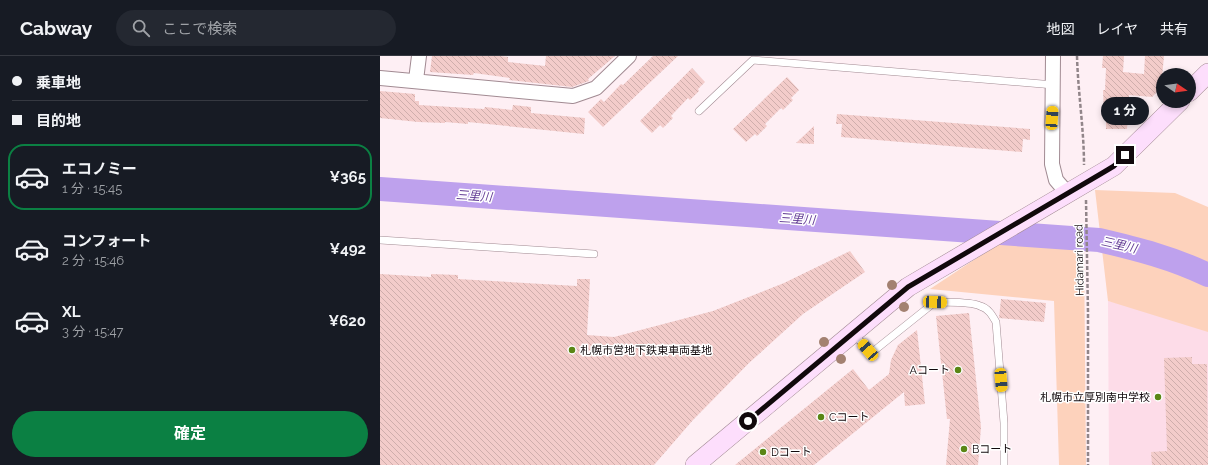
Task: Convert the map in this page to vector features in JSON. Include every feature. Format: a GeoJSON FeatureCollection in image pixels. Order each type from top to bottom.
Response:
{"type":"FeatureCollection","features":[{"type":"Feature","properties":{"kind":"street"},"geometry":{"type":"LineString","coordinates":[[416,80],[419,56]]}},
{"type":"Feature","properties":{"kind":"street"},"geometry":{"type":"LineString","coordinates":[[380,78],[416,80],[573,96],[596,88],[629,56]]}},
{"type":"Feature","properties":{"kind":"street"},"geometry":{"type":"LineString","coordinates":[[1053,56],[1054,85],[1052,164],[1056,180],[1079,192]]}},
{"type":"Feature","properties":{"kind":"street"},"geometry":{"type":"LineString","coordinates":[[1196,85],[1208,73]]}},
{"type":"Feature","properties":{"kind":"street"},"geometry":{"type":"LineString","coordinates":[[695,465],[908,287],[1036,212],[1079,192],[1114,166],[1173,108]]}},
{"type":"Feature","properties":{"kind":"lane"},"geometry":{"type":"LineString","coordinates":[[700,111],[753,60],[1054,85]]}},
{"type":"Feature","properties":{"kind":"lane"},"geometry":{"type":"LineString","coordinates":[[380,240],[594,254]]}},
{"type":"Feature","properties":{"kind":"lane"},"geometry":{"type":"LineString","coordinates":[[853,333],[871,352],[935,302],[974,304],[987,310],[996,322],[1004,423],[1004,465]]}},
{"type":"Feature","properties":{"kind":"path","name":"Hidamari road"},"geometry":{"type":"LineString","coordinates":[[1077,56],[1078,88],[1084,142],[1079,192],[1088,312],[1088,465]]}},
{"type":"Feature","properties":{"kind":"shaded area"},"geometry":{"type":"Polygon","coordinates":[[[1095,190],[1175,193],[1208,207],[1208,332],[1108,301],[1095,190]]]}},
{"type":"Feature","properties":{"kind":"shaded area"},"geometry":{"type":"Polygon","coordinates":[[[1007,238],[1084,243],[1086,465],[1059,465],[1054,301],[930,289],[1007,238]]]}},
{"type":"Feature","properties":{"kind":"shaded area","name":"札幌市立厚別南中学校"},"geometry":{"type":"Polygon","coordinates":[[[1108,301],[1182,319],[1208,329],[1208,465],[1109,465],[1108,301]]]}},
{"type":"Feature","properties":{"kind":"building"},"geometry":{"type":"Polygon","coordinates":[[[432,56],[501,56],[508,57],[508,62],[545,66],[546,56],[615,56],[588,79],[589,81],[572,87],[509,80],[510,78],[474,73],[473,75],[430,72],[432,56]]]}},
{"type":"Feature","properties":{"kind":"building"},"geometry":{"type":"Polygon","coordinates":[[[653,56],[678,56],[603,127],[588,112],[601,99],[604,102],[621,84],[623,85],[653,56]]]}},
{"type":"Feature","properties":{"kind":"building"},"geometry":{"type":"Polygon","coordinates":[[[1103,56],[1124,56],[1123,72],[1144,74],[1145,56],[1164,56],[1163,68],[1156,68],[1156,93],[1152,97],[1129,95],[1127,129],[1106,129],[1103,90],[1105,90],[1106,68],[1102,68],[1103,56]]]}},
{"type":"Feature","properties":{"kind":"building"},"geometry":{"type":"Polygon","coordinates":[[[692,68],[705,82],[690,100],[688,98],[671,116],[673,118],[663,128],[660,125],[652,133],[640,121],[692,68]]]}},
{"type":"Feature","properties":{"kind":"building"},"geometry":{"type":"Polygon","coordinates":[[[787,77],[799,90],[791,98],[793,100],[783,110],[781,108],[765,124],[767,126],[757,136],[755,134],[746,142],[733,129],[787,77]]]}},
{"type":"Feature","properties":{"kind":"building"},"geometry":{"type":"Polygon","coordinates":[[[380,91],[415,94],[415,101],[419,101],[419,105],[484,109],[485,107],[512,110],[513,105],[531,107],[531,113],[585,118],[584,134],[468,122],[468,124],[418,122],[380,118],[380,91]]]}},
{"type":"Feature","properties":{"kind":"building"},"geometry":{"type":"Polygon","coordinates":[[[837,114],[1030,129],[1030,140],[1023,139],[1022,152],[841,137],[842,124],[836,124],[837,114]]]}},
{"type":"Feature","properties":{"kind":"building"},"geometry":{"type":"Polygon","coordinates":[[[814,126],[814,144],[796,143],[814,126]]]}},
{"type":"Feature","properties":{"kind":"building","name":"札幌市営地下鉄東車両基地"},"geometry":{"type":"Polygon","coordinates":[[[850,251],[865,272],[803,314],[749,363],[693,420],[654,465],[380,465],[380,274],[431,277],[431,274],[458,275],[458,279],[577,286],[577,279],[590,279],[587,335],[614,337],[713,311],[784,283],[850,251]]]}},
{"type":"Feature","properties":{"kind":"building"},"geometry":{"type":"Polygon","coordinates":[[[1001,299],[1046,303],[1044,322],[999,318],[1001,299]]]}},
{"type":"Feature","properties":{"kind":"building","name":"Aコート"},"geometry":{"type":"Polygon","coordinates":[[[969,313],[981,427],[978,465],[946,465],[950,419],[947,419],[936,316],[969,313]]]}},
{"type":"Feature","properties":{"kind":"building"},"geometry":{"type":"Polygon","coordinates":[[[917,330],[925,404],[905,406],[904,392],[814,465],[735,465],[853,369],[869,390],[889,374],[891,360],[898,345],[917,330]]]}},
{"type":"Feature","properties":{"kind":"building"},"geometry":{"type":"Polygon","coordinates":[[[1192,357],[1192,364],[1207,364],[1208,465],[1152,465],[1151,452],[1167,451],[1164,358],[1192,357]]]}},
{"type":"Feature","properties":{"kind":"waterway","name":"三里川"},"geometry":{"type":"LineString","coordinates":[[380,189],[1099,240],[1168,259],[1208,275]]}},
{"type":"Feature","properties":{"kind":"place","name":"札幌市営地下鉄東車両基地"},"geometry":{"type":"Point","coordinates":[572,350]}},
{"type":"Feature","properties":{"kind":"place","name":"Aコート"},"geometry":{"type":"Point","coordinates":[958,370]}},
{"type":"Feature","properties":{"kind":"place","name":"札幌市立厚別南中学校"},"geometry":{"type":"Point","coordinates":[1158,397]}},
{"type":"Feature","properties":{"kind":"place","name":"Cコート"},"geometry":{"type":"Point","coordinates":[821,417]}},
{"type":"Feature","properties":{"kind":"place","name":"Bコート"},"geometry":{"type":"Point","coordinates":[964,449]}},
{"type":"Feature","properties":{"kind":"place","name":"Dコート"},"geometry":{"type":"Point","coordinates":[763,452]}},
{"type":"Feature","properties":{"kind":"route"},"geometry":{"type":"LineString","coordinates":[[748,421],[908,287],[1085,184],[1114,166],[1125,155]]}}]}
